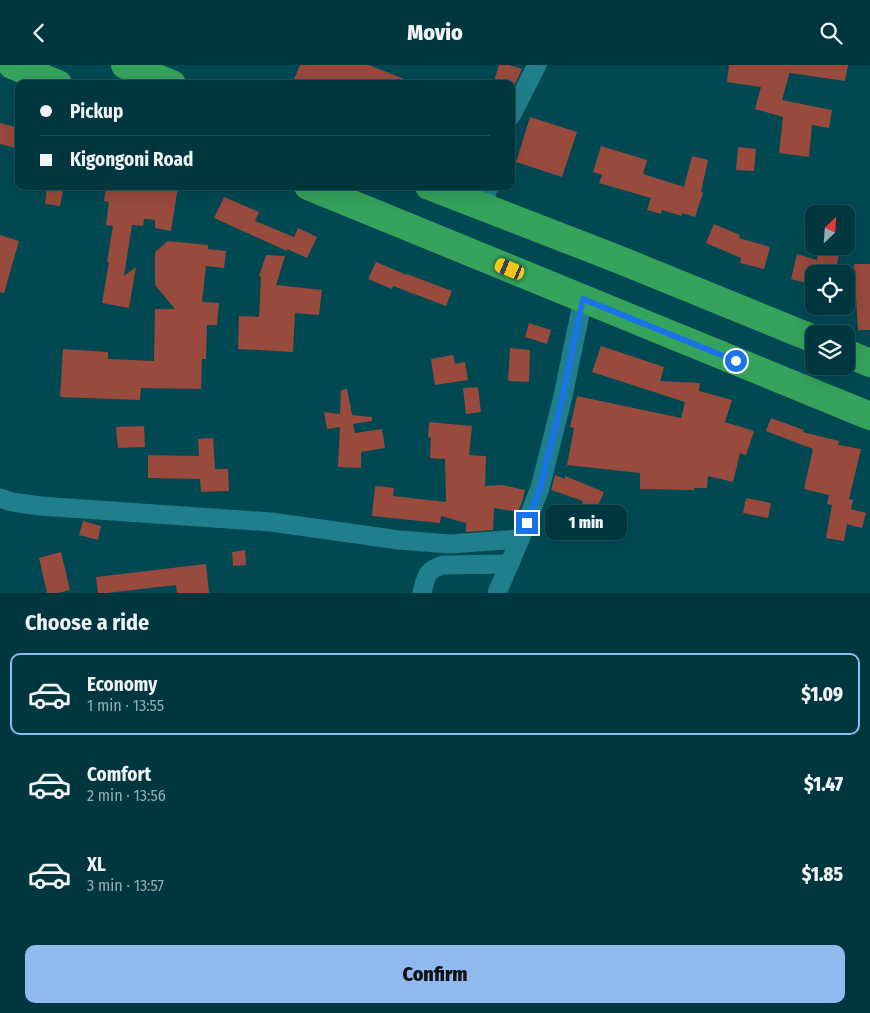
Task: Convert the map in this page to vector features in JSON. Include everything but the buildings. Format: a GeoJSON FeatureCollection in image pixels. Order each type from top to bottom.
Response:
{"type":"FeatureCollection","features":[{"type":"Feature","properties":{"kind":"highway"},"geometry":{"type":"LineString","coordinates":[[12,65],[48,80]]}},
{"type":"Feature","properties":{"kind":"highway"},"geometry":{"type":"LineString","coordinates":[[126,65],[162,80]]}},
{"type":"Feature","properties":{"kind":"highway"},"geometry":{"type":"LineString","coordinates":[[318,190],[870,415]]}},
{"type":"Feature","properties":{"kind":"highway"},"geometry":{"type":"LineString","coordinates":[[449,190],[485,197],[615,258],[805,335]]}},
{"type":"Feature","properties":{"kind":"highway"},"geometry":{"type":"LineString","coordinates":[[855,357],[870,363]]}},
{"type":"Feature","properties":{"kind":"street"},"geometry":{"type":"LineString","coordinates":[[515,108],[537,65]]}},
{"type":"Feature","properties":{"kind":"street"},"geometry":{"type":"LineString","coordinates":[[496,593],[540,488],[563,396],[583,299]]}},
{"type":"Feature","properties":{"kind":"street"},"geometry":{"type":"LineString","coordinates":[[0,498],[12,502],[40,506],[271,522],[399,540],[450,544],[520,539]]}},
{"type":"Feature","properties":{"kind":"street"},"geometry":{"type":"LineString","coordinates":[[422,593],[426,576],[435,567],[443,565],[509,564]]}},
{"type":"Feature","properties":{"kind":"route"},"geometry":{"type":"LineString","coordinates":[[527,523],[540,488],[563,396],[583,299],[736,361]]}}]}
